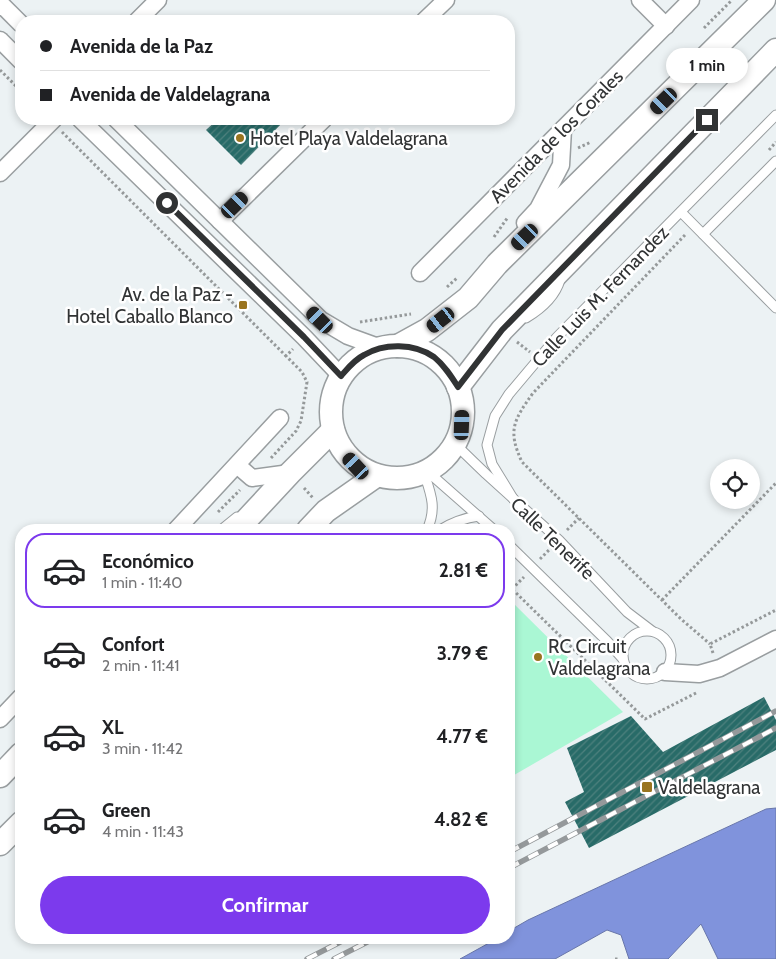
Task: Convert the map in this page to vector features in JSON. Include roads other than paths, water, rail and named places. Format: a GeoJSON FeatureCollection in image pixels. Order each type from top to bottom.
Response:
{"type":"FeatureCollection","features":[{"type":"Feature","properties":{"kind":"main road"},"geometry":{"type":"LineString","coordinates":[[389,347],[416,349],[433,357],[448,370],[458,387],[462,406],[462,425],[455,444],[444,460],[426,472],[408,478],[392,479],[376,476],[356,466],[342,450],[333,430],[330,413],[332,396],[341,376],[351,364],[364,354],[389,347],[427,330],[468,298],[497,264],[764,0]]}},
{"type":"Feature","properties":{"kind":"main road"},"geometry":{"type":"LineString","coordinates":[[458,387],[509,323],[776,50]]}},
{"type":"Feature","properties":{"kind":"main road"},"geometry":{"type":"LineString","coordinates":[[243,524],[333,430]]}},
{"type":"Feature","properties":{"kind":"main road"},"geometry":{"type":"LineString","coordinates":[[314,524],[326,511],[376,476]]}},
{"type":"Feature","properties":{"kind":"main road"},"geometry":{"type":"LineString","coordinates":[[0,776],[15,760]]}},
{"type":"Feature","properties":{"kind":"main road"},"geometry":{"type":"LineString","coordinates":[[0,844],[15,829]]}},
{"type":"Feature","properties":{"kind":"street"},"geometry":{"type":"LineString","coordinates":[[142,15],[158,0]]}},
{"type":"Feature","properties":{"kind":"street"},"geometry":{"type":"LineString","coordinates":[[430,15],[446,0]]}},
{"type":"Feature","properties":{"kind":"street"},"geometry":{"type":"LineString","coordinates":[[640,0],[666,26]]}},
{"type":"Feature","properties":{"kind":"street","name":"Avenida de los Corales"},"geometry":{"type":"LineString","coordinates":[[420,273],[691,0]]}},
{"type":"Feature","properties":{"kind":"street"},"geometry":{"type":"LineString","coordinates":[[0,3],[15,18]]}},
{"type":"Feature","properties":{"kind":"street"},"geometry":{"type":"LineString","coordinates":[[0,40],[15,55]]}},
{"type":"Feature","properties":{"kind":"street"},"geometry":{"type":"LineString","coordinates":[[0,174],[48,125]]}},
{"type":"Feature","properties":{"kind":"street"},"geometry":{"type":"LineString","coordinates":[[86,125],[304,337],[341,376]]}},
{"type":"Feature","properties":{"kind":"street"},"geometry":{"type":"LineString","coordinates":[[122,125],[320,320],[348,336],[389,347]]}},
{"type":"Feature","properties":{"kind":"street"},"geometry":{"type":"LineString","coordinates":[[220,221],[318,125]]}},
{"type":"Feature","properties":{"kind":"street"},"geometry":{"type":"LineString","coordinates":[[497,264],[512,237],[538,209],[561,165],[563,129]]}},
{"type":"Feature","properties":{"kind":"street"},"geometry":{"type":"LineString","coordinates":[[182,524],[280,418]]}},
{"type":"Feature","properties":{"kind":"street"},"geometry":{"type":"LineString","coordinates":[[237,465],[252,478],[290,473]]}},
{"type":"Feature","properties":{"kind":"street"},"geometry":{"type":"LineString","coordinates":[[665,672],[699,674],[720,668],[776,639]]}},
{"type":"Feature","properties":{"kind":"street"},"geometry":{"type":"LineString","coordinates":[[0,719],[15,703]]}},
{"type":"Feature","properties":{"kind":"lane","name":"Calle Luis M. Fernandez"},"geometry":{"type":"LineString","coordinates":[[514,500],[492,464],[487,445],[495,416],[508,394],[557,337],[776,115]]}},
{"type":"Feature","properties":{"kind":"lane"},"geometry":{"type":"LineString","coordinates":[[703,234],[776,161]]}},
{"type":"Feature","properties":{"kind":"lane"},"geometry":{"type":"LineString","coordinates":[[681,212],[776,308]]}},
{"type":"Feature","properties":{"kind":"lane","name":"Calle Tenerife"},"geometry":{"type":"LineString","coordinates":[[455,444],[559,540],[627,612],[652,631]]}},
{"type":"Feature","properties":{"kind":"lane"},"geometry":{"type":"LineString","coordinates":[[426,472],[433,500],[430,524]]}},
{"type":"Feature","properties":{"kind":"lane","name":"Calle Tenerife"},"geometry":{"type":"LineString","coordinates":[[426,472],[488,524]]}},
{"type":"Feature","properties":{"kind":"lane"},"geometry":{"type":"LineString","coordinates":[[228,524],[243,512],[261,504]]}},
{"type":"Feature","properties":{"kind":"lane"},"geometry":{"type":"LineString","coordinates":[[450,524],[466,518],[479,516]]}},
{"type":"Feature","properties":{"kind":"lane","name":"Calle Tenerife"},"geometry":{"type":"LineString","coordinates":[[515,551],[623,659]]}},
{"type":"Feature","properties":{"kind":"lane"},"geometry":{"type":"LineString","coordinates":[[652,631],[663,636],[669,645],[672,654],[670,664],[665,672],[652,679],[637,677],[625,666],[623,651],[625,644],[637,632],[652,631]]}},
{"type":"Feature","properties":{"kind":"water"},"geometry":{"type":"Polygon","coordinates":[[[776,808],[776,959],[718,959],[701,924],[668,959],[629,959],[621,935],[607,930],[555,959],[460,959],[487,944],[515,944],[515,928],[528,920],[766,809],[776,808]]]}},
{"type":"Feature","properties":{"kind":"railway"},"geometry":{"type":"LineString","coordinates":[[515,849],[776,711]]}},
{"type":"Feature","properties":{"kind":"railway"},"geometry":{"type":"LineString","coordinates":[[515,865],[776,728]]}},
{"type":"Feature","properties":{"kind":"railway"},"geometry":{"type":"LineString","coordinates":[[307,959],[336,944]]}},
{"type":"Feature","properties":{"kind":"railway"},"geometry":{"type":"LineString","coordinates":[[334,959],[363,944]]}},
{"type":"Feature","properties":{"kind":"place","name":"Hotel Playa Valdelagrana"},"geometry":{"type":"Point","coordinates":[240,138]}},
{"type":"Feature","properties":{"kind":"place","name":"Av. de la Paz - Hotel Caballo Blanco"},"geometry":{"type":"Point","coordinates":[243,305]}},
{"type":"Feature","properties":{"kind":"place","name":"RC Circuit Valdelagrana"},"geometry":{"type":"Point","coordinates":[538,657]}},
{"type":"Feature","properties":{"kind":"place","name":"Valdelagrana"},"geometry":{"type":"Point","coordinates":[647,787]}}]}
